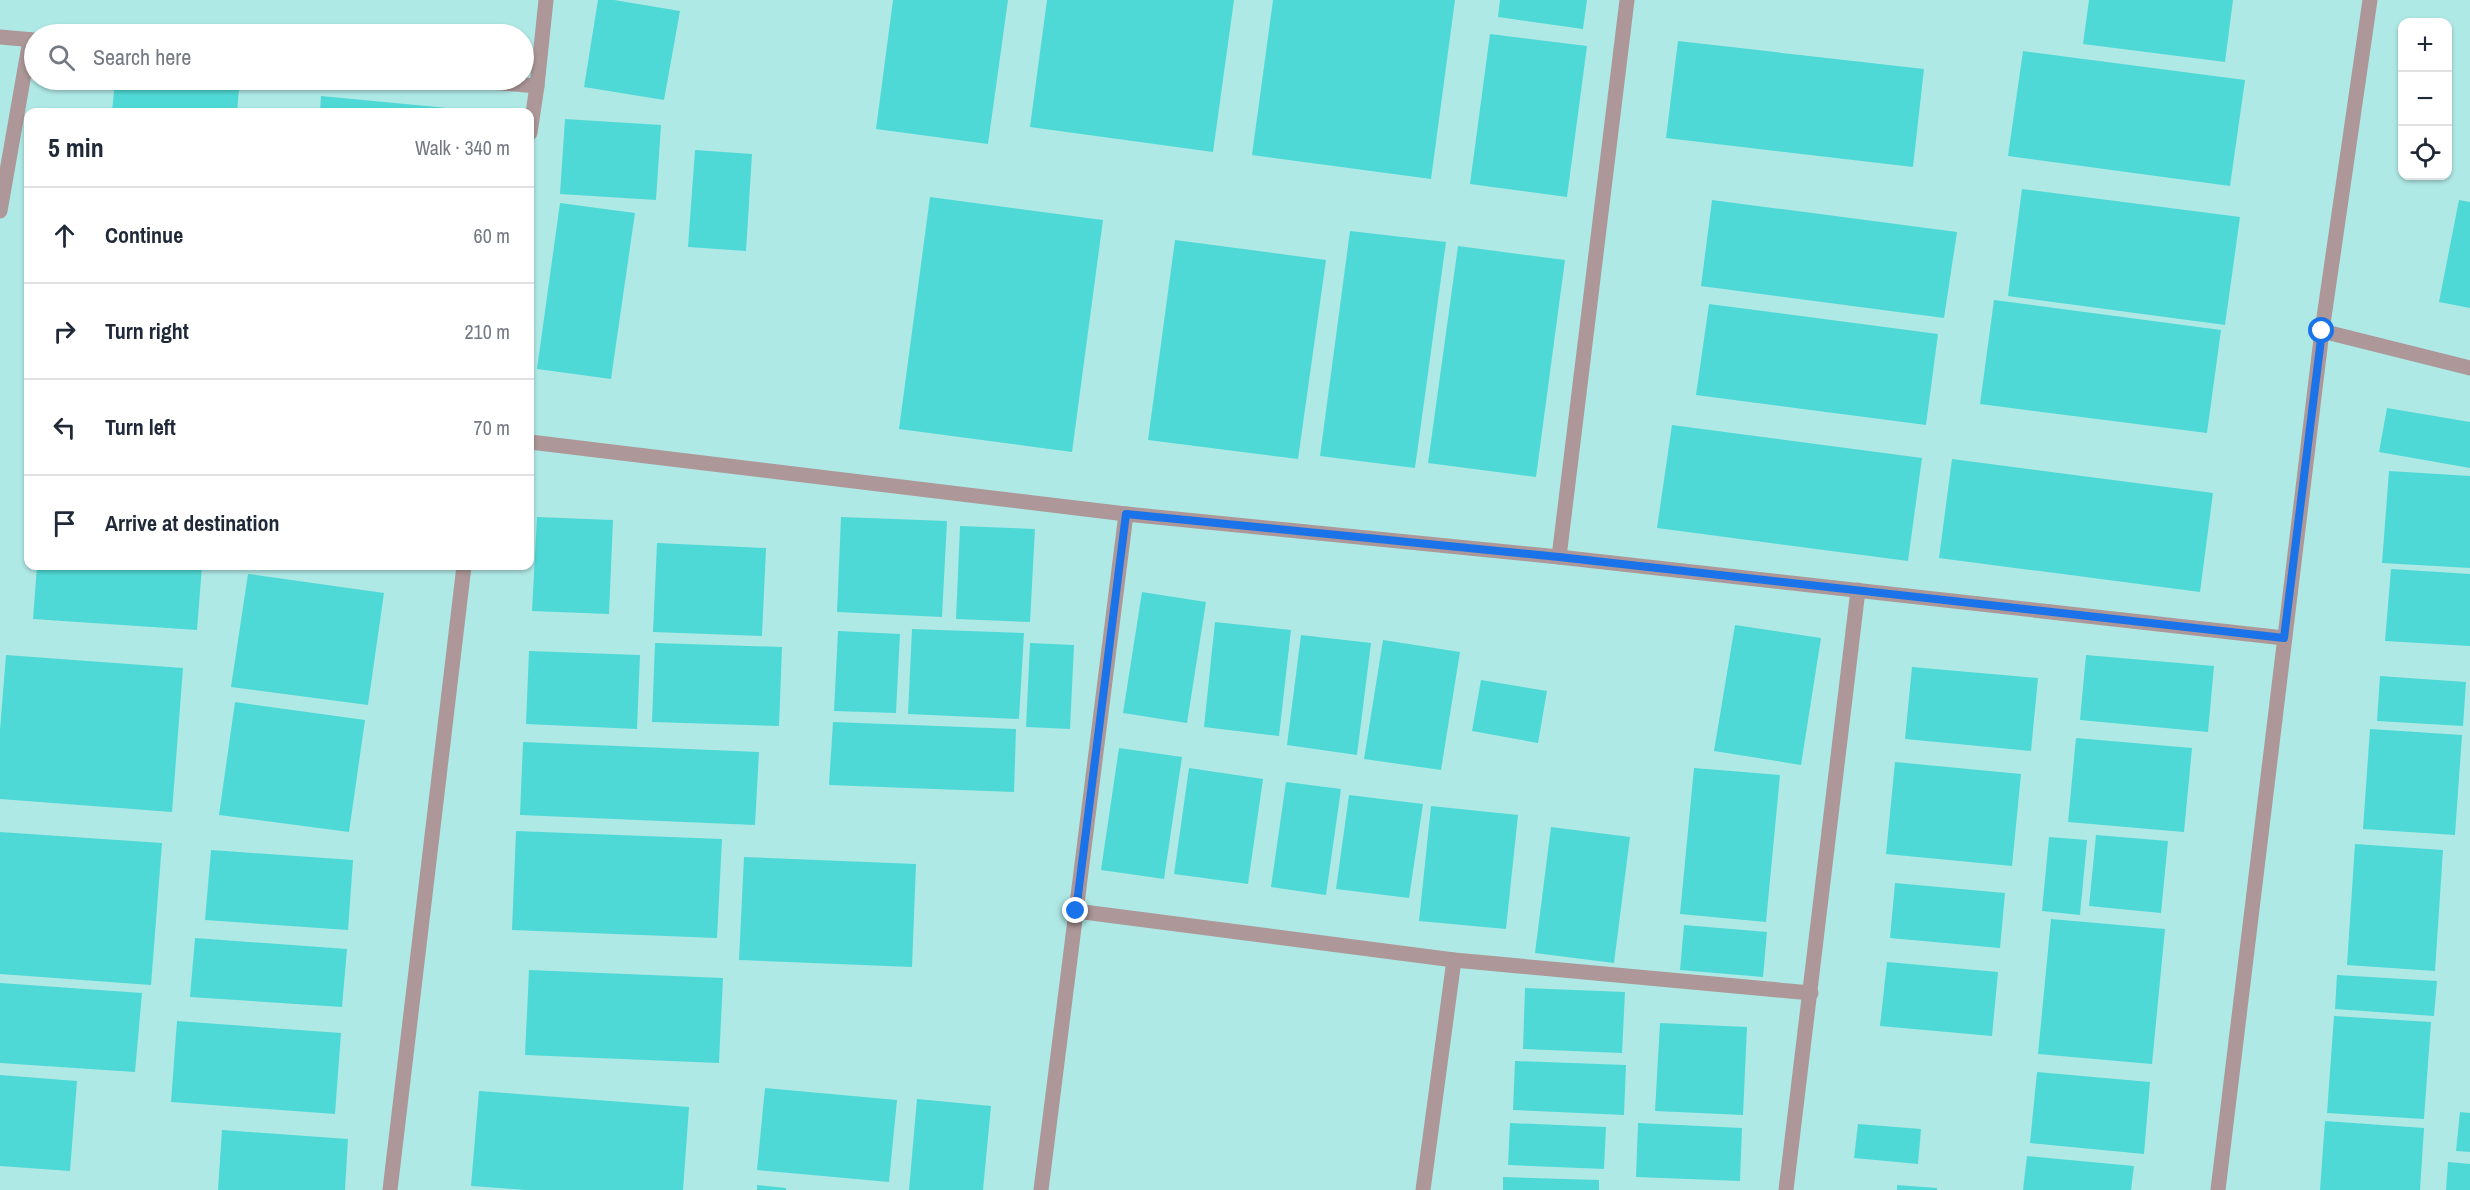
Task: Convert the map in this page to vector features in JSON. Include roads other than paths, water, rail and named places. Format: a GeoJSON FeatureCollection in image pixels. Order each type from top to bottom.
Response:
{"type":"FeatureCollection","features":[{"type":"Feature","properties":{"kind":"street"},"geometry":{"type":"LineString","coordinates":[[534,108],[546,0]]}},
{"type":"Feature","properties":{"kind":"street"},"geometry":{"type":"LineString","coordinates":[[1559,557],[1627,0]]}},
{"type":"Feature","properties":{"kind":"street"},"geometry":{"type":"LineString","coordinates":[[2218,1190],[2322,331],[2370,0]]}},
{"type":"Feature","properties":{"kind":"street"},"geometry":{"type":"LineString","coordinates":[[0,37],[24,39]]}},
{"type":"Feature","properties":{"kind":"street"},"geometry":{"type":"LineString","coordinates":[[0,212],[24,83]]}},
{"type":"Feature","properties":{"kind":"street"},"geometry":{"type":"LineString","coordinates":[[2322,331],[2470,368]]}},
{"type":"Feature","properties":{"kind":"street"},"geometry":{"type":"LineString","coordinates":[[534,442],[1126,514],[1559,557],[2284,638]]}},
{"type":"Feature","properties":{"kind":"street"},"geometry":{"type":"LineString","coordinates":[[1041,1190],[1126,514]]}},
{"type":"Feature","properties":{"kind":"street"},"geometry":{"type":"LineString","coordinates":[[390,1190],[464,570]]}},
{"type":"Feature","properties":{"kind":"street"},"geometry":{"type":"LineString","coordinates":[[1786,1190],[1858,590]]}},
{"type":"Feature","properties":{"kind":"street"},"geometry":{"type":"LineString","coordinates":[[1076,911],[1454,960],[1811,993]]}},
{"type":"Feature","properties":{"kind":"street"},"geometry":{"type":"LineString","coordinates":[[1423,1190],[1454,960]]}}]}
